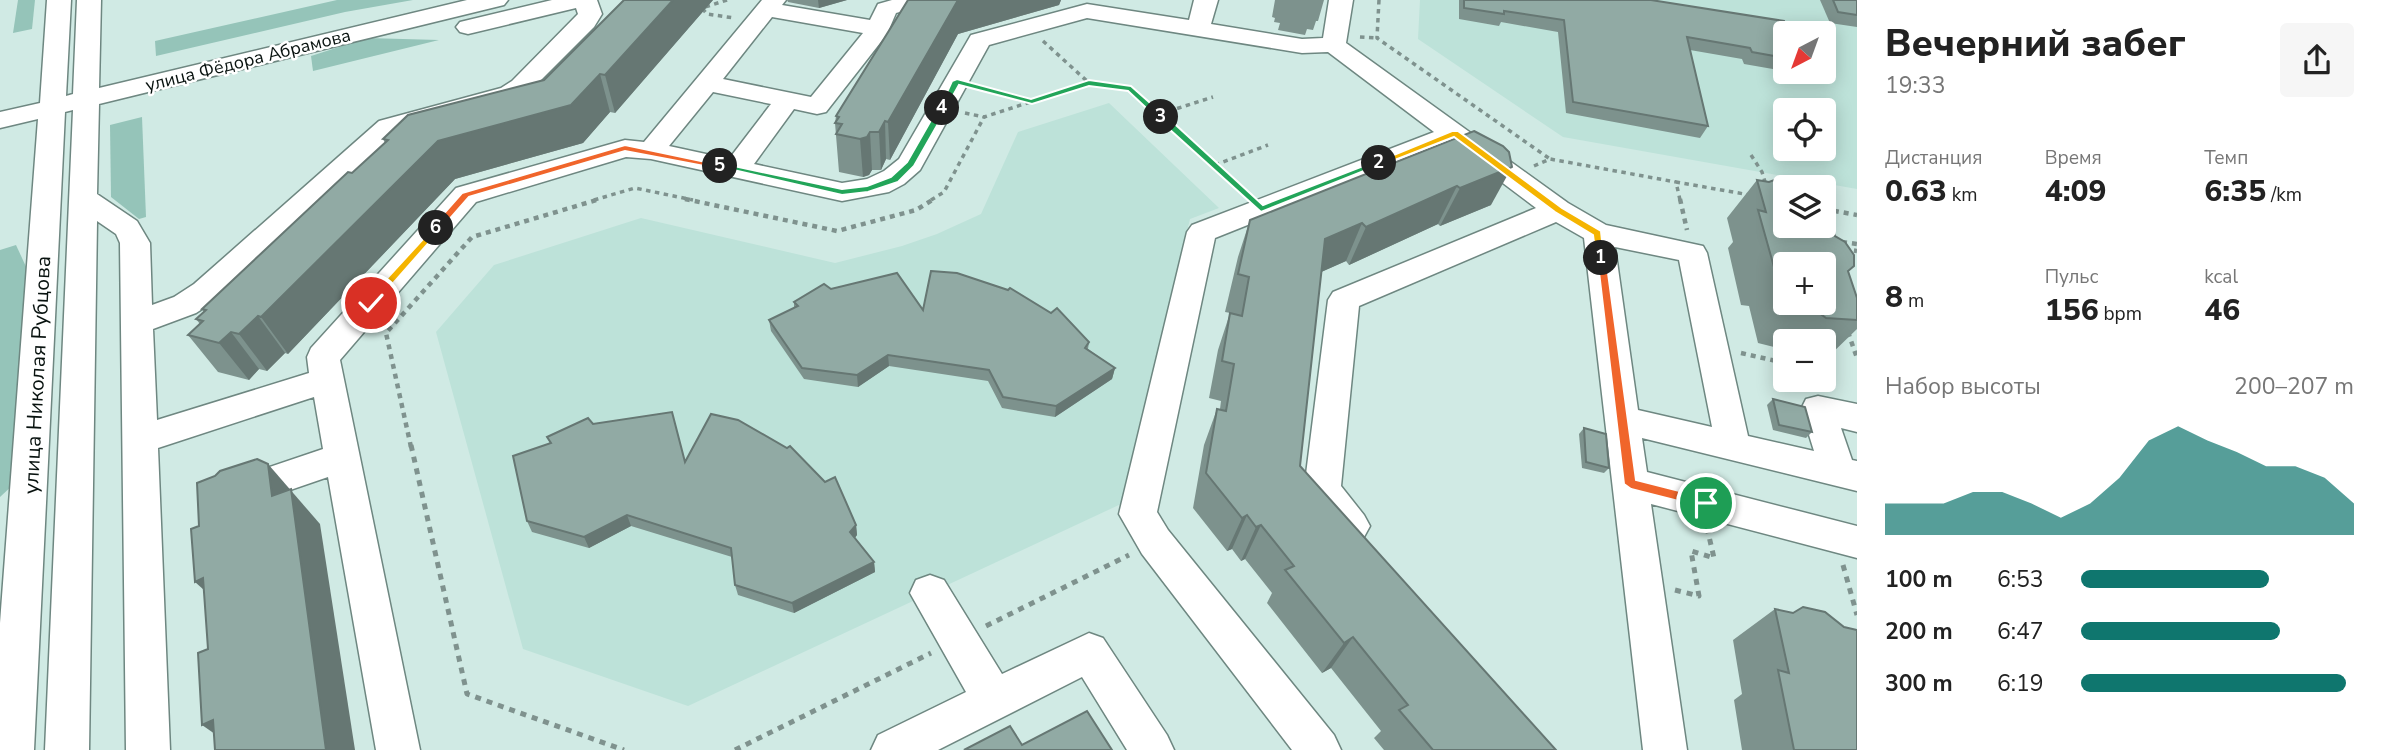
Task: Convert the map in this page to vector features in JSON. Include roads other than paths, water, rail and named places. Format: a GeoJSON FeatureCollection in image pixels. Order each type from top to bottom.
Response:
{"type":"FeatureCollection","features":[{"type":"Feature","properties":{"kind":"street","name":"улица Николая Рубцова"},"geometry":{"type":"LineString","coordinates":[[59,0],[83,198],[67,750]]}},
{"type":"Feature","properties":{"kind":"street","name":"улица Николая Рубцова"},"geometry":{"type":"LineString","coordinates":[[12,750],[15,515],[70,95],[89,0]]}},
{"type":"Feature","properties":{"kind":"street","name":"улица Фёдора Абрамова"},"geometry":{"type":"LineString","coordinates":[[0,120],[70,95],[436,0]]}},
{"type":"Feature","properties":{"kind":"street","name":"улица Фёдора Абрамова"},"geometry":{"type":"LineString","coordinates":[[0,102],[70,95],[496,0]]}},
{"type":"Feature","properties":{"kind":"street"},"geometry":{"type":"LineString","coordinates":[[137,323],[185,305],[205,292],[388,127],[496,98],[521,86],[586,22],[590,14],[583,0],[447,31],[368,30]]}},
{"type":"Feature","properties":{"kind":"street"},"geometry":{"type":"LineString","coordinates":[[707,83],[817,106],[879,29],[886,9],[917,0]]}},
{"type":"Feature","properties":{"kind":"street"},"geometry":{"type":"LineString","coordinates":[[1198,30],[1206,0]]}},
{"type":"Feature","properties":{"kind":"street"},"geometry":{"type":"LineString","coordinates":[[1334,45],[1341,0]]}},
{"type":"Feature","properties":{"kind":"street"},"geometry":{"type":"LineString","coordinates":[[398,750],[323,356],[466,195],[625,148],[651,151],[842,192],[868,189],[894,180],[910,164],[980,40],[1087,11],[1126,8],[1198,30],[1302,46],[1334,45],[1558,210],[1598,233],[1692,253],[1733,446]]}},
{"type":"Feature","properties":{"kind":"street"},"geometry":{"type":"LineString","coordinates":[[651,151],[766,10],[879,29]]}},
{"type":"Feature","properties":{"kind":"street"},"geometry":{"type":"LineString","coordinates":[[736,169],[787,100]]}},
{"type":"Feature","properties":{"kind":"street"},"geometry":{"type":"LineString","coordinates":[[1319,750],[1155,542],[1138,514],[1202,232],[1455,133]]}},
{"type":"Feature","properties":{"kind":"street"},"geometry":{"type":"LineString","coordinates":[[83,198],[127,228],[135,243],[148,750]]}},
{"type":"Feature","properties":{"kind":"street"},"geometry":{"type":"LineString","coordinates":[[1373,553],[1322,490],[1344,300],[1558,210]]}},
{"type":"Feature","properties":{"kind":"street"},"geometry":{"type":"LineString","coordinates":[[1598,233],[1665,750]]}},
{"type":"Feature","properties":{"kind":"street"},"geometry":{"type":"LineString","coordinates":[[139,439],[327,380]]}},
{"type":"Feature","properties":{"kind":"street"},"geometry":{"type":"LineString","coordinates":[[1847,474],[1818,409],[1857,418]]}},
{"type":"Feature","properties":{"kind":"street"},"geometry":{"type":"LineString","coordinates":[[1623,420],[1847,474]]}},
{"type":"Feature","properties":{"kind":"street"},"geometry":{"type":"LineString","coordinates":[[227,497],[342,457]]}},
{"type":"Feature","properties":{"kind":"street"},"geometry":{"type":"LineString","coordinates":[[1631,484],[1857,542]]}},
{"type":"Feature","properties":{"kind":"street"},"geometry":{"type":"LineString","coordinates":[[930,593],[994,700]]}},
{"type":"Feature","properties":{"kind":"street"},"geometry":{"type":"LineString","coordinates":[[893,750],[1089,652],[1152,750]]}}]}
